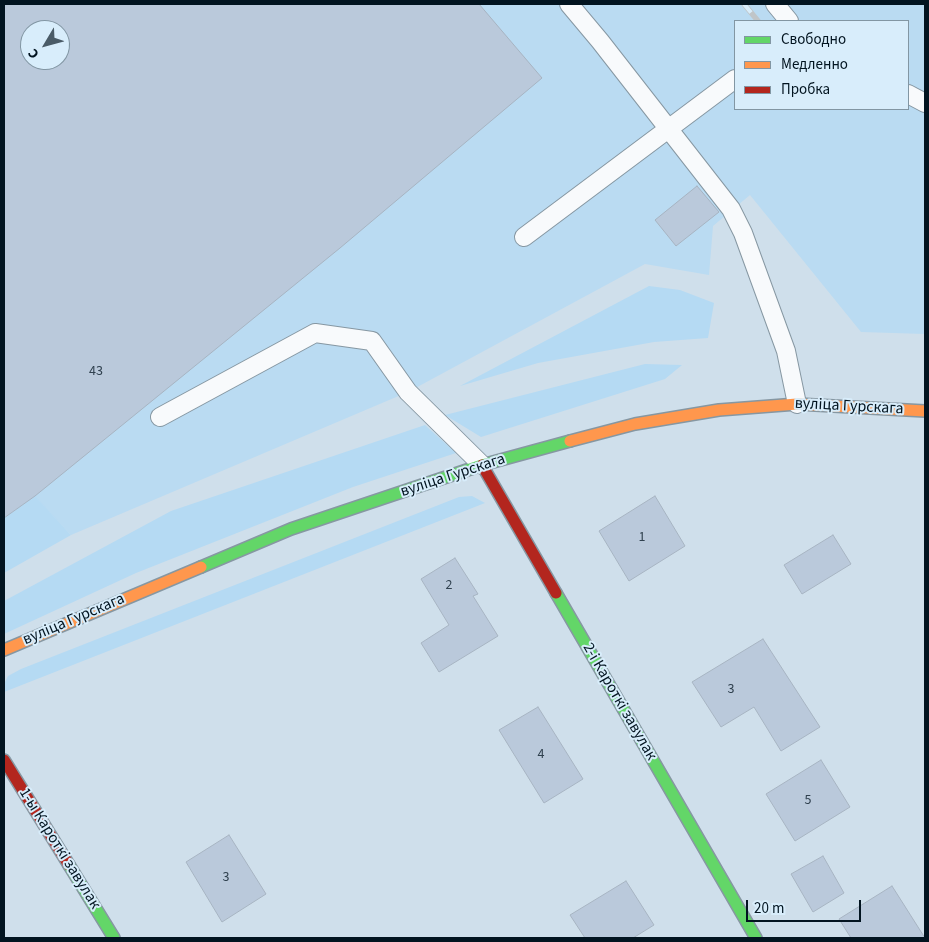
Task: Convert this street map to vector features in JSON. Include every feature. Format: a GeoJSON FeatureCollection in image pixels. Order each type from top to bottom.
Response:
{"type":"FeatureCollection","features":[{"type":"Feature","properties":{"kind":"main road","name":"вуліца Гурскага"},"geometry":{"type":"LineString","coordinates":[[4,650],[291,530],[482,465],[634,424],[719,410],[798,404],[925,411]]}},
{"type":"Feature","properties":{"kind":"main road","name":"2-і Кароткі завулак"},"geometry":{"type":"LineString","coordinates":[[482,465],[756,938]]}},
{"type":"Feature","properties":{"kind":"main road","name":"1-ы Кароткі завулак"},"geometry":{"type":"LineString","coordinates":[[4,760],[114,938]]}},
{"type":"Feature","properties":{"kind":"lane"},"geometry":{"type":"LineString","coordinates":[[569,4],[731,209],[743,233],[786,350],[798,404]]}},
{"type":"Feature","properties":{"kind":"lane"},"geometry":{"type":"LineString","coordinates":[[775,4],[787,20]]}},
{"type":"Feature","properties":{"kind":"lane"},"geometry":{"type":"LineString","coordinates":[[524,238],[734,80]]}},
{"type":"Feature","properties":{"kind":"lane"},"geometry":{"type":"LineString","coordinates":[[909,95],[925,103]]}},
{"type":"Feature","properties":{"kind":"lane"},"geometry":{"type":"LineString","coordinates":[[160,417],[315,334],[372,341],[408,392],[482,465]]}},
{"type":"Feature","properties":{"kind":"shaded area"},"geometry":{"type":"Polygon","coordinates":[[[4,4],[925,4],[925,334],[861,332],[750,195],[713,226],[709,275],[645,264],[408,392],[71,535],[35,497],[4,518],[4,4]]]}},
{"type":"Feature","properties":{"kind":"shaded area"},"geometry":{"type":"Polygon","coordinates":[[[649,286],[680,290],[714,303],[708,338],[654,342],[538,363],[460,386],[649,286]]]}},
{"type":"Feature","properties":{"kind":"shaded area"},"geometry":{"type":"Polygon","coordinates":[[[645,364],[682,365],[665,379],[481,437],[445,415],[645,364]]]}},
{"type":"Feature","properties":{"kind":"shaded area"},"geometry":{"type":"Polygon","coordinates":[[[425,425],[456,453],[353,487],[136,573],[4,634],[4,601],[171,511],[425,425]]]}},
{"type":"Feature","properties":{"kind":"shaded area"},"geometry":{"type":"Polygon","coordinates":[[[35,496],[71,535],[4,573],[4,518],[35,496]]]}},
{"type":"Feature","properties":{"kind":"shaded area"},"geometry":{"type":"Polygon","coordinates":[[[472,496],[485,503],[4,692],[4,684],[8,676],[21,669],[459,497],[472,496]]]}},
{"type":"Feature","properties":{"kind":"building"},"geometry":{"type":"Polygon","coordinates":[[[4,4],[479,4],[542,78],[340,248],[35,496],[4,518],[4,4]]]}},
{"type":"Feature","properties":{"kind":"building"},"geometry":{"type":"Polygon","coordinates":[[[697,186],[719,212],[676,246],[655,220],[697,186]]]}},
{"type":"Feature","properties":{"kind":"building"},"geometry":{"type":"Polygon","coordinates":[[[655,496],[685,546],[629,581],[599,531],[655,496]]]}},
{"type":"Feature","properties":{"kind":"building"},"geometry":{"type":"Polygon","coordinates":[[[833,535],[851,564],[802,594],[784,565],[833,535]]]}},
{"type":"Feature","properties":{"kind":"building"},"geometry":{"type":"Polygon","coordinates":[[[455,558],[478,594],[473,596],[498,636],[439,672],[421,643],[449,625],[421,579],[455,558]]]}},
{"type":"Feature","properties":{"kind":"building"},"geometry":{"type":"Polygon","coordinates":[[[763,639],[820,727],[781,751],[754,707],[721,727],[692,682],[763,639]]]}},
{"type":"Feature","properties":{"kind":"building"},"geometry":{"type":"Polygon","coordinates":[[[538,707],[583,779],[544,803],[499,730],[538,707]]]}},
{"type":"Feature","properties":{"kind":"building"},"geometry":{"type":"Polygon","coordinates":[[[821,760],[850,807],[795,841],[766,794],[821,760]]]}},
{"type":"Feature","properties":{"kind":"building"},"geometry":{"type":"Polygon","coordinates":[[[229,835],[266,894],[222,922],[186,862],[229,835]]]}},
{"type":"Feature","properties":{"kind":"building"},"geometry":{"type":"Polygon","coordinates":[[[823,856],[844,893],[813,912],[791,874],[823,856]]]}},
{"type":"Feature","properties":{"kind":"building"},"geometry":{"type":"Polygon","coordinates":[[[626,881],[654,925],[633,938],[585,938],[570,915],[626,881]]]}},
{"type":"Feature","properties":{"kind":"building"},"geometry":{"type":"Polygon","coordinates":[[[892,886],[925,938],[851,938],[839,919],[892,886]]]}},
{"type":"Feature","properties":{"kind":"railway"},"geometry":{"type":"LineString","coordinates":[[744,4],[757,20]]}},
{"type":"Feature","properties":{"kind":"traffic: fast"},"geometry":{"type":"LineString","coordinates":[[201,567],[291,529],[482,465],[570,441]]}},
{"type":"Feature","properties":{"kind":"traffic: fast"},"geometry":{"type":"LineString","coordinates":[[556,593],[756,938]]}},
{"type":"Feature","properties":{"kind":"traffic: fast"},"geometry":{"type":"LineString","coordinates":[[69,865],[114,938]]}},
{"type":"Feature","properties":{"kind":"traffic: slow"},"geometry":{"type":"LineString","coordinates":[[570,441],[635,424],[719,410],[797,404],[925,411]]}},
{"type":"Feature","properties":{"kind":"traffic: slow"},"geometry":{"type":"LineString","coordinates":[[4,650],[201,567]]}},
{"type":"Feature","properties":{"kind":"traffic: jam"},"geometry":{"type":"LineString","coordinates":[[482,465],[556,593]]}},
{"type":"Feature","properties":{"kind":"traffic: jam"},"geometry":{"type":"LineString","coordinates":[[4,760],[69,865]]}}]}
